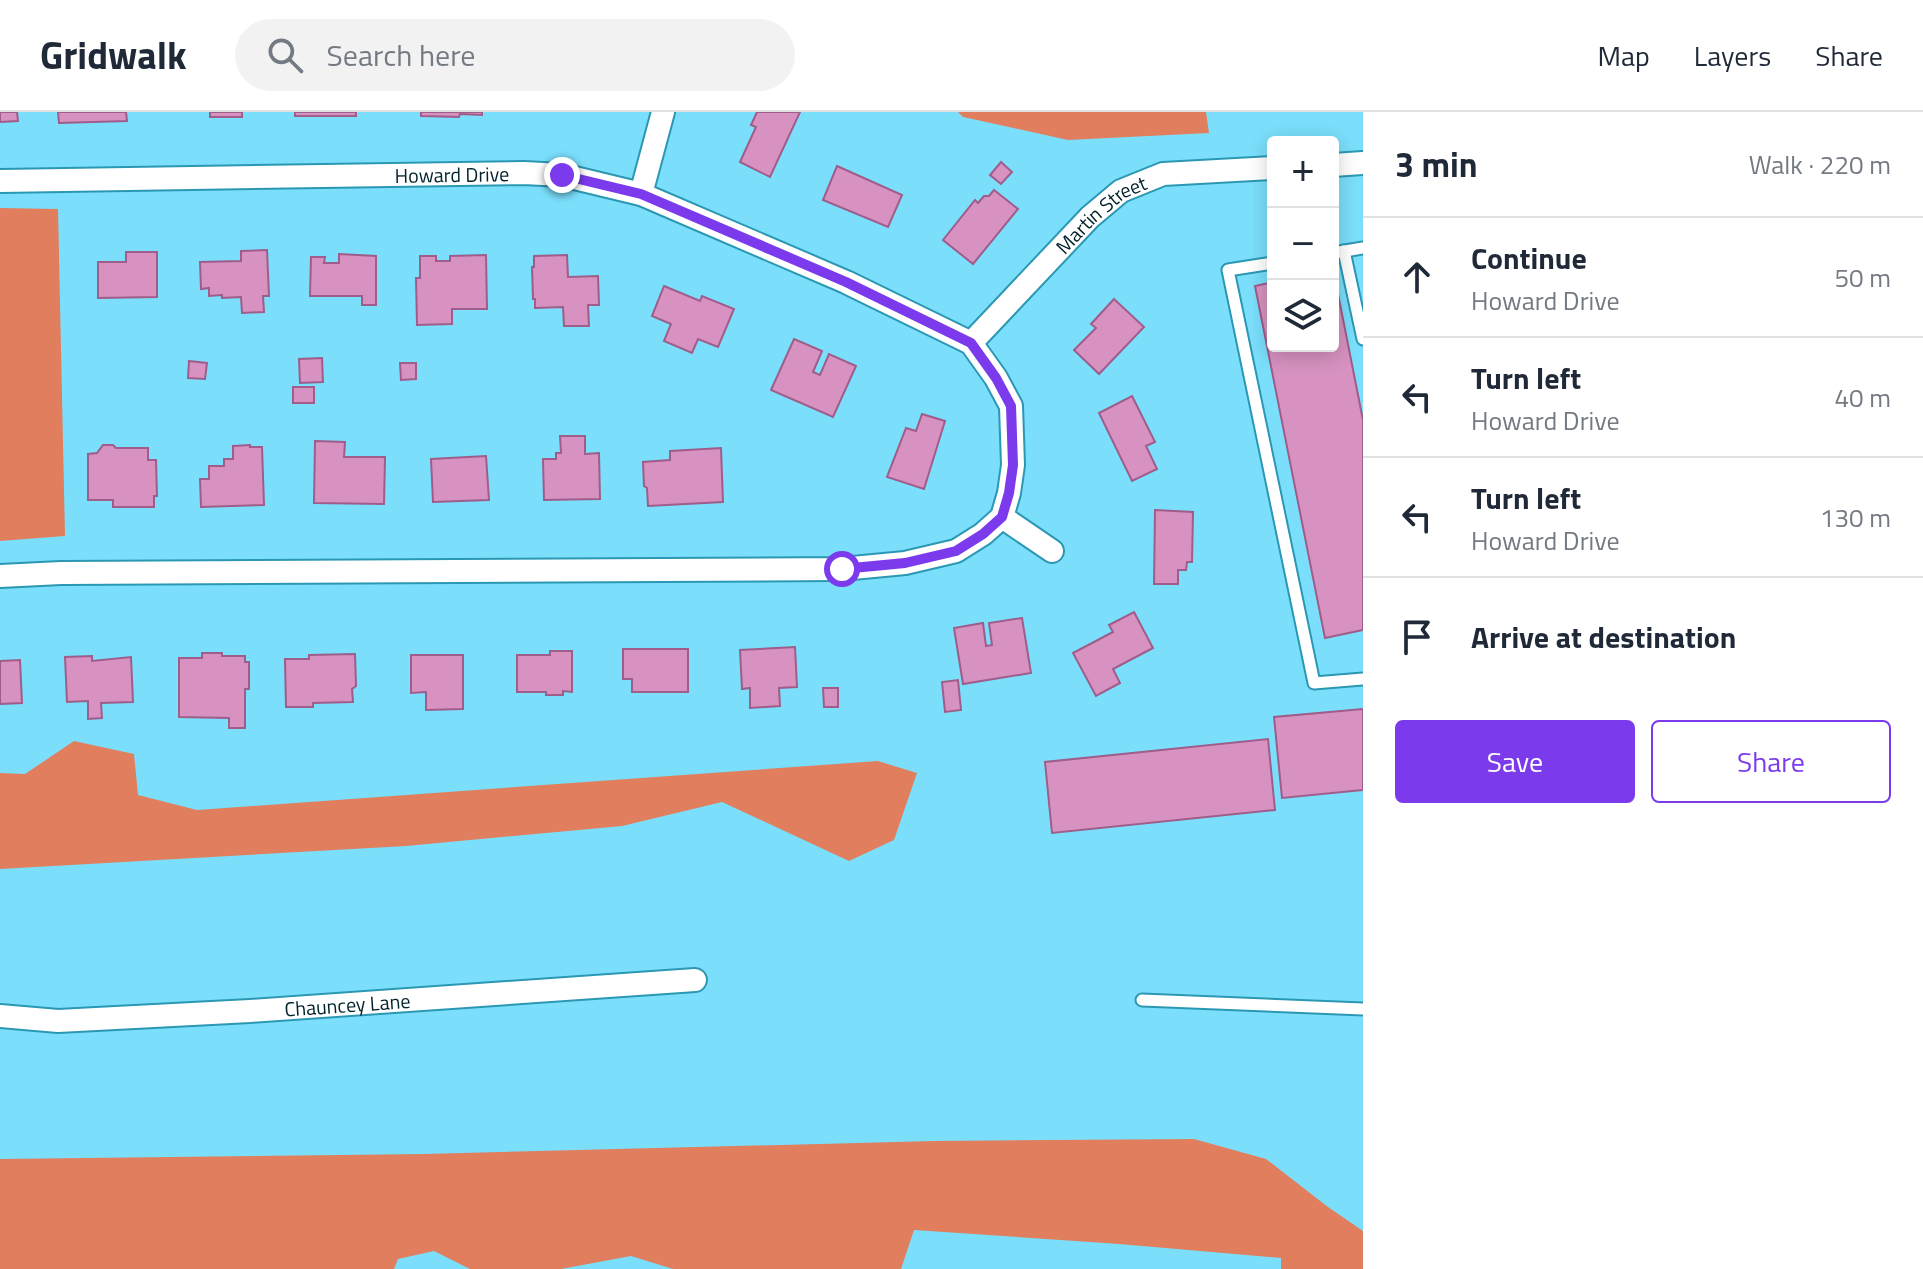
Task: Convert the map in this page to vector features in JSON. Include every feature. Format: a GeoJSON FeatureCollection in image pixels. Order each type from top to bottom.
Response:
{"type":"FeatureCollection","features":[{"type":"Feature","properties":{"kind":"street"},"geometry":{"type":"LineString","coordinates":[[641,194],[663,112]]}},
{"type":"Feature","properties":{"kind":"street"},"geometry":{"type":"LineString","coordinates":[[1339,165],[1363,163]]}},
{"type":"Feature","properties":{"kind":"street","name":"Martin Street"},"geometry":{"type":"LineString","coordinates":[[971,343],[1090,217],[1121,191],[1163,174],[1267,168]]}},
{"type":"Feature","properties":{"kind":"street","name":"Howard Drive"},"geometry":{"type":"LineString","coordinates":[[0,181],[524,173],[562,175],[641,194],[846,282],[971,343],[1011,406],[1013,465],[1002,517]]}},
{"type":"Feature","properties":{"kind":"street"},"geometry":{"type":"LineString","coordinates":[[0,576],[842,569],[905,563],[956,551],[1002,517],[1052,551]]}},
{"type":"Feature","properties":{"kind":"street","name":"Chauncey Lane"},"geometry":{"type":"LineString","coordinates":[[0,1016],[58,1021],[695,980]]}},
{"type":"Feature","properties":{"kind":"lane"},"geometry":{"type":"LineString","coordinates":[[1363,248],[1339,252],[1363,339]]}},
{"type":"Feature","properties":{"kind":"lane"},"geometry":{"type":"LineString","coordinates":[[1267,264],[1228,270],[1314,683],[1363,679]]}},
{"type":"Feature","properties":{"kind":"lane"},"geometry":{"type":"LineString","coordinates":[[1142,1000],[1363,1009]]}},
{"type":"Feature","properties":{"kind":"shaded area"},"geometry":{"type":"Polygon","coordinates":[[[958,112],[1206,112],[1209,133],[1068,140],[963,117],[958,112]]]}},
{"type":"Feature","properties":{"kind":"shaded area"},"geometry":{"type":"Polygon","coordinates":[[[0,208],[58,209],[65,536],[0,541],[0,208]]]}},
{"type":"Feature","properties":{"kind":"shaded area"},"geometry":{"type":"Polygon","coordinates":[[[74,741],[134,754],[138,795],[197,810],[878,761],[917,773],[894,840],[849,861],[722,802],[622,826],[406,846],[0,869],[0,773],[25,774],[74,741]]]}},
{"type":"Feature","properties":{"kind":"shaded area"},"geometry":{"type":"Polygon","coordinates":[[[1194,1139],[1266,1159],[1363,1231],[1363,1269],[1281,1269],[1281,1258],[914,1230],[901,1269],[673,1269],[631,1256],[561,1269],[470,1269],[434,1251],[398,1259],[394,1269],[0,1269],[0,1159],[1194,1139]]]}},
{"type":"Feature","properties":{"kind":"building"},"geometry":{"type":"Polygon","coordinates":[[[0,112],[17,112],[18,121],[0,122],[0,112]]]}},
{"type":"Feature","properties":{"kind":"building"},"geometry":{"type":"Polygon","coordinates":[[[58,112],[126,112],[127,121],[59,123],[58,112]]]}},
{"type":"Feature","properties":{"kind":"building"},"geometry":{"type":"Polygon","coordinates":[[[210,112],[242,112],[242,117],[210,117],[210,112]]]}},
{"type":"Feature","properties":{"kind":"building"},"geometry":{"type":"Polygon","coordinates":[[[295,112],[356,112],[356,116],[295,116],[295,112]]]}},
{"type":"Feature","properties":{"kind":"building"},"geometry":{"type":"Polygon","coordinates":[[[421,112],[482,112],[482,115],[421,116],[421,112]]]}},
{"type":"Feature","properties":{"kind":"building"},"geometry":{"type":"Polygon","coordinates":[[[757,112],[800,112],[770,177],[740,162],[756,127],[751,125],[757,112]]]}},
{"type":"Feature","properties":{"kind":"building"},"geometry":{"type":"Polygon","coordinates":[[[1001,162],[1012,172],[1001,184],[990,175],[1001,162]]]}},
{"type":"Feature","properties":{"kind":"building"},"geometry":{"type":"Polygon","coordinates":[[[837,166],[902,195],[888,227],[823,200],[837,166]]]}},
{"type":"Feature","properties":{"kind":"building"},"geometry":{"type":"Polygon","coordinates":[[[994,190],[1018,209],[973,264],[943,240],[975,200],[978,203],[994,190]]]}},
{"type":"Feature","properties":{"kind":"building"},"geometry":{"type":"Polygon","coordinates":[[[267,250],[269,296],[263,296],[264,312],[242,313],[241,297],[209,296],[209,288],[201,289],[200,262],[241,261],[241,251],[267,250]]]}},
{"type":"Feature","properties":{"kind":"building"},"geometry":{"type":"Polygon","coordinates":[[[126,252],[157,252],[157,297],[98,298],[98,262],[126,262],[126,252]]]}},
{"type":"Feature","properties":{"kind":"building"},"geometry":{"type":"Polygon","coordinates":[[[339,254],[376,256],[376,305],[362,305],[362,296],[310,296],[311,257],[325,257],[324,263],[339,263],[339,254]]]}},
{"type":"Feature","properties":{"kind":"building"},"geometry":{"type":"Polygon","coordinates":[[[486,255],[487,309],[452,309],[452,324],[417,325],[416,278],[420,278],[420,256],[436,256],[436,261],[450,261],[450,256],[486,255]]]}},
{"type":"Feature","properties":{"kind":"building"},"geometry":{"type":"Polygon","coordinates":[[[567,255],[568,277],[598,276],[599,305],[588,305],[589,326],[564,326],[563,307],[535,308],[534,256],[567,255]]]}},
{"type":"Feature","properties":{"kind":"building"},"geometry":{"type":"Polygon","coordinates":[[[1267,283],[1267,346],[1255,286],[1267,283]]]}},
{"type":"Feature","properties":{"kind":"building"},"geometry":{"type":"Polygon","coordinates":[[[664,286],[700,301],[702,296],[734,309],[718,347],[698,339],[692,353],[664,341],[671,324],[652,316],[664,286]]]}},
{"type":"Feature","properties":{"kind":"building"},"geometry":{"type":"Polygon","coordinates":[[[1114,299],[1144,327],[1099,374],[1074,350],[1096,328],[1091,324],[1114,299]]]}},
{"type":"Feature","properties":{"kind":"building"},"geometry":{"type":"Polygon","coordinates":[[[1339,299],[1363,420],[1363,630],[1325,638],[1268,352],[1339,352],[1339,299]]]}},
{"type":"Feature","properties":{"kind":"building"},"geometry":{"type":"Polygon","coordinates":[[[794,339],[822,351],[813,372],[820,375],[829,354],[856,366],[833,417],[771,390],[794,339]]]}},
{"type":"Feature","properties":{"kind":"building"},"geometry":{"type":"Polygon","coordinates":[[[322,358],[323,382],[300,383],[299,359],[322,358]]]}},
{"type":"Feature","properties":{"kind":"building"},"geometry":{"type":"Polygon","coordinates":[[[189,361],[207,363],[205,379],[188,378],[189,361]]]}},
{"type":"Feature","properties":{"kind":"building"},"geometry":{"type":"Polygon","coordinates":[[[400,363],[416,363],[416,379],[401,380],[400,363]]]}},
{"type":"Feature","properties":{"kind":"building"},"geometry":{"type":"Polygon","coordinates":[[[293,387],[314,387],[314,403],[293,403],[293,387]]]}},
{"type":"Feature","properties":{"kind":"building"},"geometry":{"type":"Polygon","coordinates":[[[1132,396],[1155,442],[1146,446],[1157,469],[1132,481],[1099,413],[1132,396]]]}},
{"type":"Feature","properties":{"kind":"building"},"geometry":{"type":"Polygon","coordinates":[[[922,414],[945,421],[924,489],[887,477],[906,428],[916,431],[922,414]]]}},
{"type":"Feature","properties":{"kind":"building"},"geometry":{"type":"Polygon","coordinates":[[[560,436],[585,436],[585,454],[599,453],[600,499],[544,500],[543,459],[556,459],[556,453],[561,453],[560,436]]]}},
{"type":"Feature","properties":{"kind":"building"},"geometry":{"type":"Polygon","coordinates":[[[315,441],[345,442],[344,457],[385,457],[384,504],[314,503],[315,441]]]}},
{"type":"Feature","properties":{"kind":"building"},"geometry":{"type":"Polygon","coordinates":[[[103,445],[148,448],[148,460],[156,460],[157,496],[154,496],[154,507],[113,507],[113,500],[88,500],[88,454],[97,453],[103,445]]]}},
{"type":"Feature","properties":{"kind":"building"},"geometry":{"type":"Polygon","coordinates":[[[233,446],[262,447],[264,505],[201,507],[200,479],[209,479],[209,466],[224,466],[224,459],[233,459],[233,446]]]}},
{"type":"Feature","properties":{"kind":"building"},"geometry":{"type":"Polygon","coordinates":[[[721,448],[723,502],[648,506],[643,462],[670,460],[670,451],[721,448]]]}},
{"type":"Feature","properties":{"kind":"building"},"geometry":{"type":"Polygon","coordinates":[[[486,456],[489,500],[433,502],[431,459],[486,456]]]}},
{"type":"Feature","properties":{"kind":"building"},"geometry":{"type":"Polygon","coordinates":[[[1155,510],[1193,512],[1192,562],[1187,562],[1186,570],[1178,570],[1178,584],[1154,584],[1155,510]]]}},
{"type":"Feature","properties":{"kind":"building"},"geometry":{"type":"Polygon","coordinates":[[[1134,612],[1153,648],[1113,669],[1120,683],[1096,696],[1073,653],[1113,632],[1109,625],[1134,612]]]}},
{"type":"Feature","properties":{"kind":"building"},"geometry":{"type":"Polygon","coordinates":[[[1022,618],[1031,673],[963,684],[954,628],[983,623],[986,646],[992,645],[989,623],[1022,618]]]}},
{"type":"Feature","properties":{"kind":"building"},"geometry":{"type":"Polygon","coordinates":[[[795,647],[797,687],[779,688],[780,706],[750,708],[750,688],[742,689],[740,650],[795,647]]]}},
{"type":"Feature","properties":{"kind":"building"},"geometry":{"type":"Polygon","coordinates":[[[623,649],[688,649],[688,692],[632,692],[632,679],[623,679],[623,649]]]}},
{"type":"Feature","properties":{"kind":"building"},"geometry":{"type":"Polygon","coordinates":[[[550,651],[572,651],[572,692],[546,695],[546,692],[517,692],[517,655],[550,655],[550,651]]]}},
{"type":"Feature","properties":{"kind":"building"},"geometry":{"type":"Polygon","coordinates":[[[202,653],[245,656],[245,662],[249,662],[245,728],[229,728],[229,718],[179,717],[179,658],[202,658],[202,653]]]}},
{"type":"Feature","properties":{"kind":"building"},"geometry":{"type":"Polygon","coordinates":[[[355,654],[353,702],[286,707],[285,659],[355,654]]]}},
{"type":"Feature","properties":{"kind":"building"},"geometry":{"type":"Polygon","coordinates":[[[411,655],[463,655],[463,709],[426,710],[426,692],[411,693],[411,655]]]}},
{"type":"Feature","properties":{"kind":"building"},"geometry":{"type":"Polygon","coordinates":[[[92,656],[92,661],[131,657],[133,702],[101,703],[102,718],[88,719],[88,701],[67,702],[65,657],[92,656]]]}},
{"type":"Feature","properties":{"kind":"building"},"geometry":{"type":"Polygon","coordinates":[[[20,660],[22,703],[0,704],[0,661],[20,660]]]}},
{"type":"Feature","properties":{"kind":"building"},"geometry":{"type":"Polygon","coordinates":[[[958,680],[961,710],[945,712],[942,682],[958,680]]]}},
{"type":"Feature","properties":{"kind":"building"},"geometry":{"type":"Polygon","coordinates":[[[823,688],[838,688],[838,707],[824,707],[823,688]]]}},
{"type":"Feature","properties":{"kind":"building"},"geometry":{"type":"Polygon","coordinates":[[[1363,709],[1363,790],[1282,798],[1274,717],[1363,709]]]}},
{"type":"Feature","properties":{"kind":"building"},"geometry":{"type":"Polygon","coordinates":[[[1268,739],[1275,810],[1052,833],[1045,762],[1268,739]]]}},
{"type":"Feature","properties":{"kind":"route"},"geometry":{"type":"LineString","coordinates":[[562,175],[641,194],[846,282],[971,343],[996,378],[1011,406],[1013,465],[1002,517],[956,551],[905,563],[842,569]]}}]}
